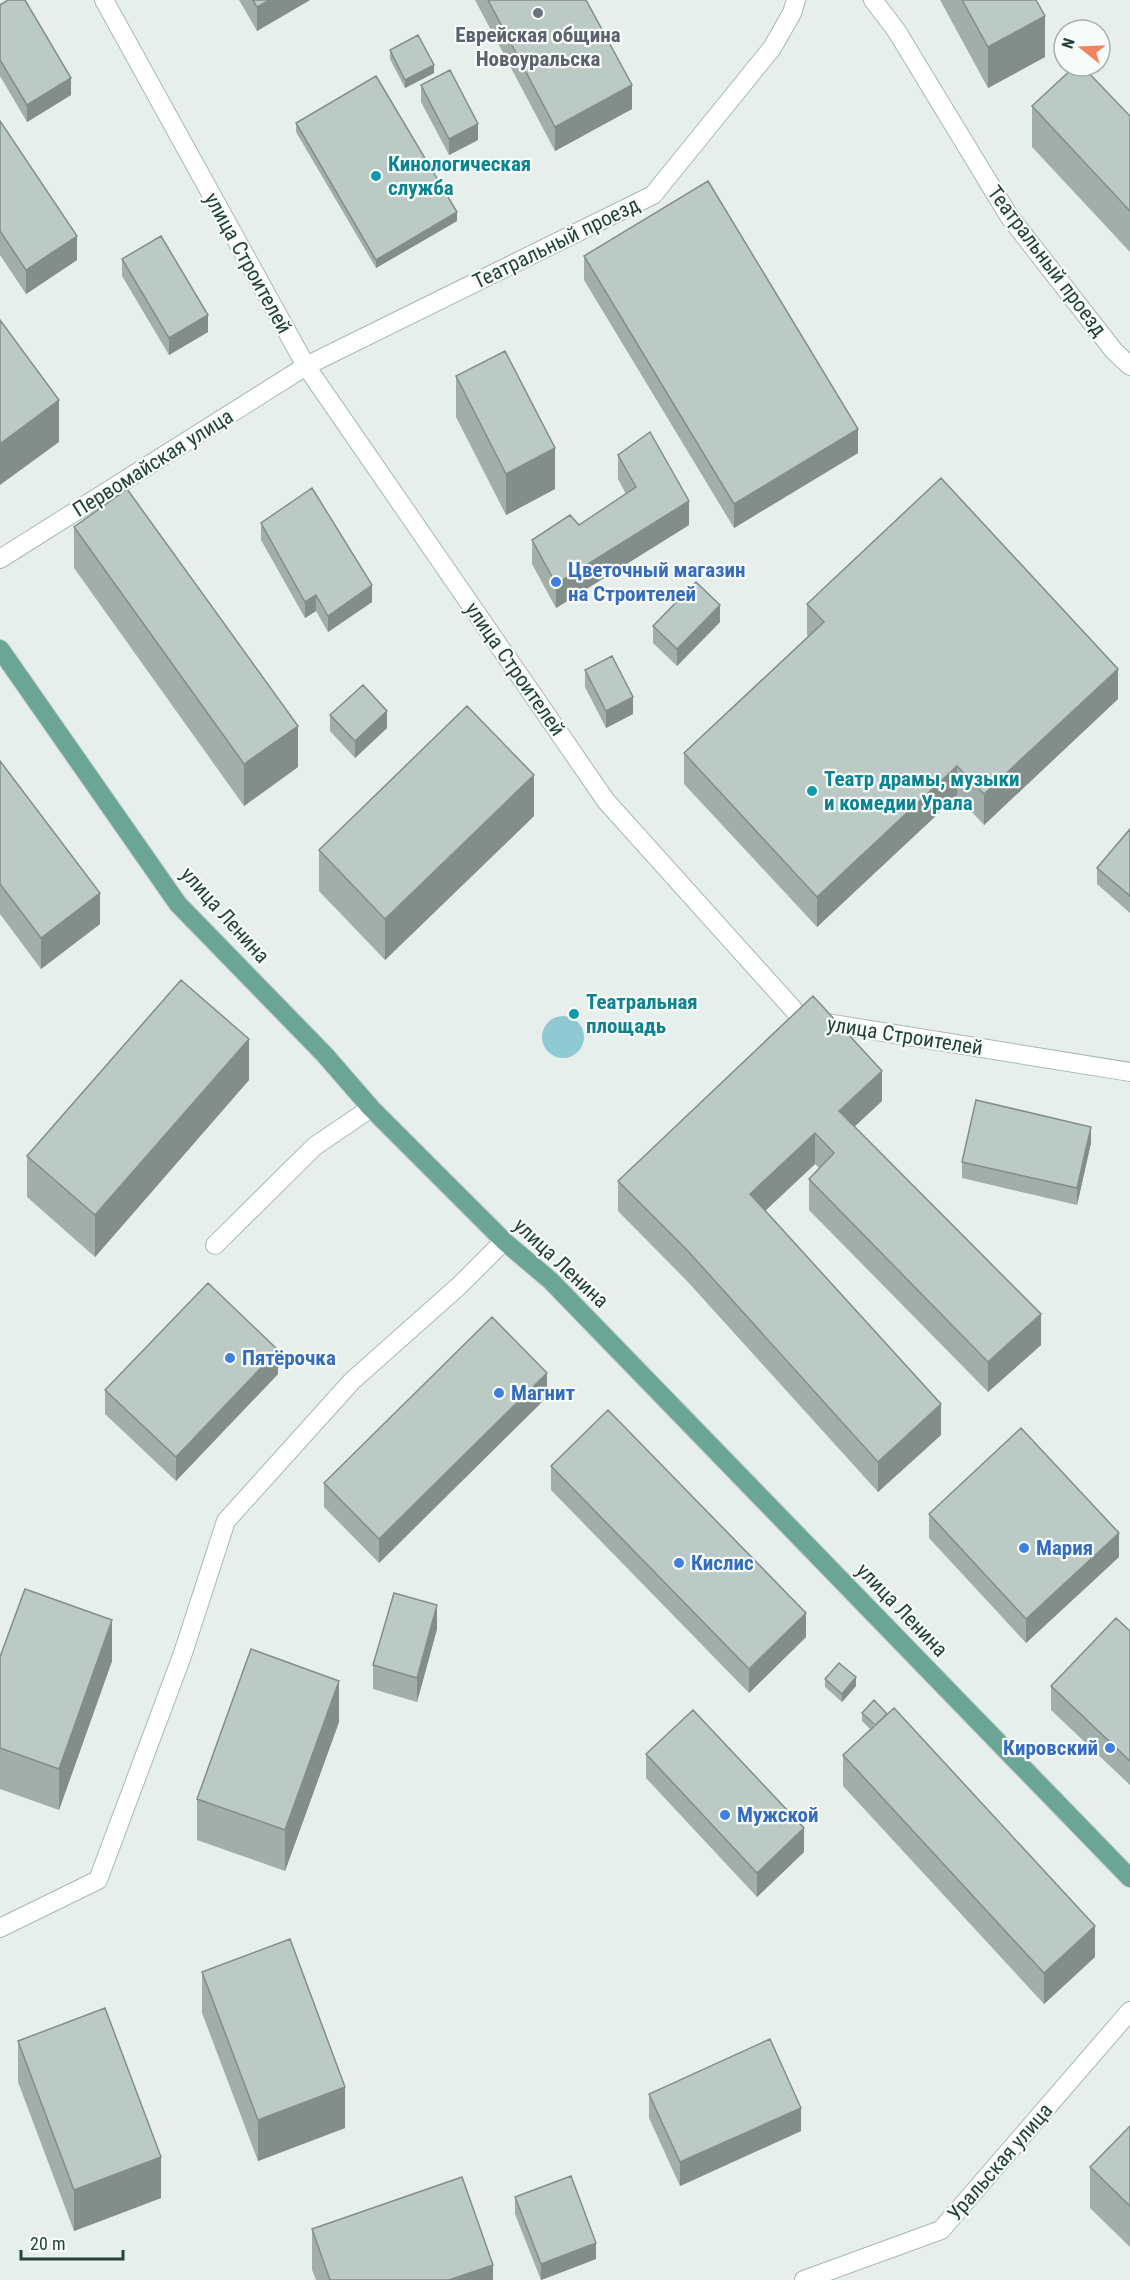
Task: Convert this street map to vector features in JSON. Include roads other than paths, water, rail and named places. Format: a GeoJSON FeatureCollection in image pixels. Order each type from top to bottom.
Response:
{"type":"FeatureCollection","features":[{"type":"Feature","properties":{"kind":"main road","name":"улица Ленина"},"geometry":{"type":"LineString","coordinates":[[0,648],[178,904],[325,1055],[371,1108],[504,1241],[551,1281],[1130,1878]]}},
{"type":"Feature","properties":{"kind":"street","name":"улица Строителей"},"geometry":{"type":"LineString","coordinates":[[104,0],[306,366],[606,801],[802,1019],[1130,1072]]}},
{"type":"Feature","properties":{"kind":"street","name":"Театральный проезд"},"geometry":{"type":"LineString","coordinates":[[306,366],[653,195],[772,48],[792,13],[796,0]]}},
{"type":"Feature","properties":{"kind":"street","name":"Театральный проезд"},"geometry":{"type":"LineString","coordinates":[[873,0],[896,30],[1009,216],[1114,351],[1130,366]]}},
{"type":"Feature","properties":{"kind":"street","name":"Первомайская улица"},"geometry":{"type":"LineString","coordinates":[[0,559],[306,366]]}},
{"type":"Feature","properties":{"kind":"street"},"geometry":{"type":"LineString","coordinates":[[215,1245],[315,1146],[371,1108]]}},
{"type":"Feature","properties":{"kind":"street"},"geometry":{"type":"LineString","coordinates":[[0,1928],[98,1880],[182,1656],[226,1521],[352,1381],[460,1285],[504,1241]]}},
{"type":"Feature","properties":{"kind":"street","name":"Уральская улица"},"geometry":{"type":"LineString","coordinates":[[804,2280],[941,2230],[1130,2011]]}},
{"type":"Feature","properties":{"kind":"water"},"geometry":{"type":"Polygon","coordinates":[[[563,1016],[571,1017],[578,1022],[583,1029],[583,1045],[578,1052],[571,1057],[563,1058],[555,1057],[548,1052],[543,1045],[542,1037],[543,1029],[548,1022],[555,1017],[563,1016]]]}},
{"type":"Feature","properties":{"kind":"place","name":"Еврейская община Новоуральска"},"geometry":{"type":"Point","coordinates":[538,13]}},
{"type":"Feature","properties":{"kind":"place","name":"Кинологическая служба"},"geometry":{"type":"Point","coordinates":[376,176]}},
{"type":"Feature","properties":{"kind":"place","name":"Цветочный магазин на Строителей"},"geometry":{"type":"Point","coordinates":[556,582]}},
{"type":"Feature","properties":{"kind":"place","name":"Театр драмы, музыки и комедии Урала"},"geometry":{"type":"Point","coordinates":[812,791]}},
{"type":"Feature","properties":{"kind":"place","name":"Театральная площадь"},"geometry":{"type":"Point","coordinates":[574,1014]}},
{"type":"Feature","properties":{"kind":"place","name":"Пятёрочка"},"geometry":{"type":"Point","coordinates":[230,1358]}},
{"type":"Feature","properties":{"kind":"place","name":"Магнит"},"geometry":{"type":"Point","coordinates":[499,1393]}},
{"type":"Feature","properties":{"kind":"place","name":"Мария"},"geometry":{"type":"Point","coordinates":[1024,1548]}},
{"type":"Feature","properties":{"kind":"place","name":"Кислис"},"geometry":{"type":"Point","coordinates":[679,1563]}},
{"type":"Feature","properties":{"kind":"place","name":"Кировский"},"geometry":{"type":"Point","coordinates":[1110,1748]}},
{"type":"Feature","properties":{"kind":"place","name":"Мужской"},"geometry":{"type":"Point","coordinates":[725,1815]}}]}
